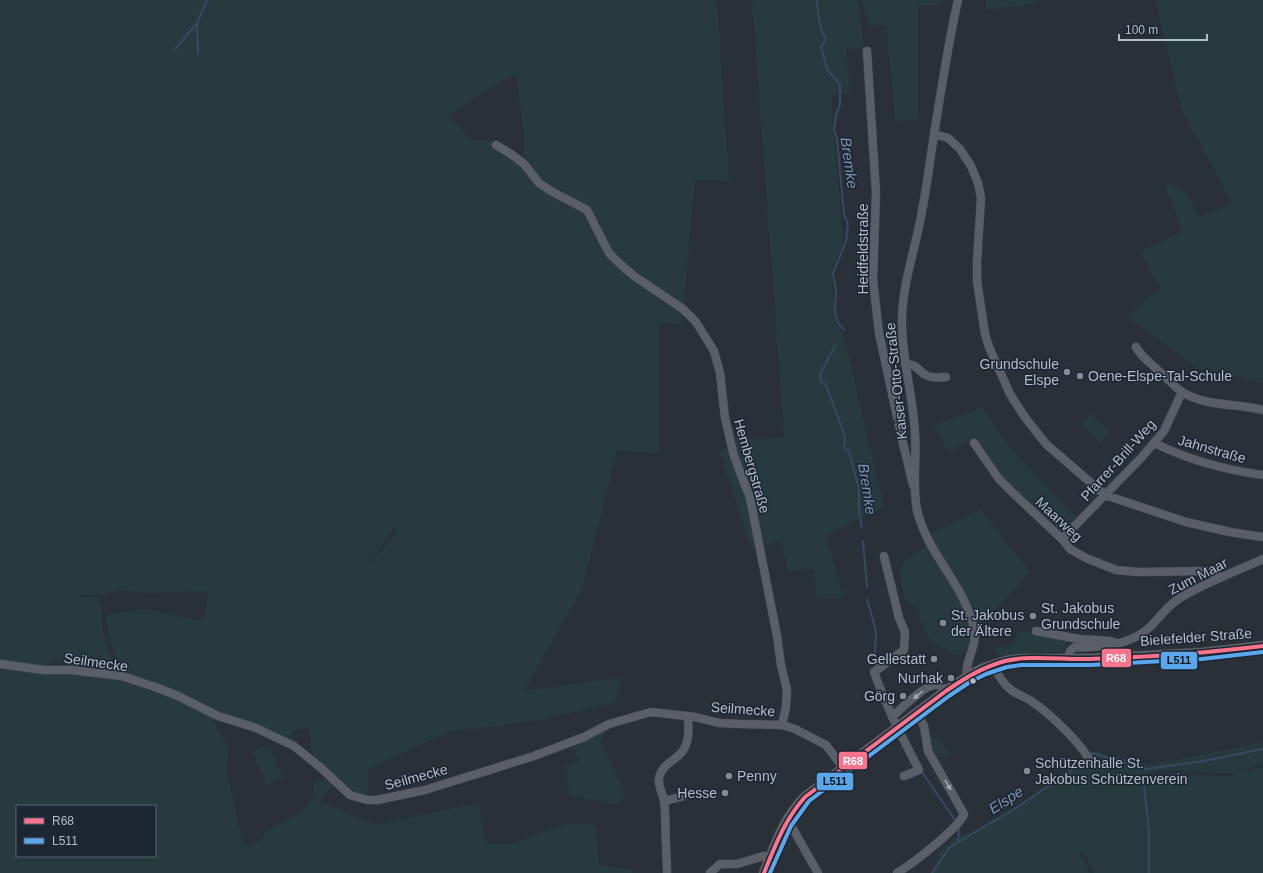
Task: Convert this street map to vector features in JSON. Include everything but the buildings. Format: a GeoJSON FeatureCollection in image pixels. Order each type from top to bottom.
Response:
{"type":"FeatureCollection","features":[{"type":"Feature","properties":{"kind":"main road","name":"Bielefelder Straße"},"geometry":{"type":"LineString","coordinates":[[764,873],[785,824],[796,807],[805,797],[946,691],[967,677],[993,664],[1021,659],[1090,659],[1202,653],[1263,646]]}},
{"type":"Feature","properties":{"kind":"street","name":"Kaiser-Otto-Straße"},"geometry":{"type":"LineString","coordinates":[[958,0],[934,134],[922,212],[904,293],[902,319],[904,364],[915,427],[915,492],[917,509],[924,532],[961,595],[968,609],[974,628],[975,641],[967,664],[967,677]]}},
{"type":"Feature","properties":{"kind":"street","name":"Heidfeldstraße"},"geometry":{"type":"LineString","coordinates":[[867,51],[876,193],[874,288],[879,333],[908,470],[915,492]]}},
{"type":"Feature","properties":{"kind":"street"},"geometry":{"type":"LineString","coordinates":[[934,134],[948,138],[960,149],[971,166],[978,183],[981,198],[977,262],[985,334],[989,347],[1010,394],[1024,416],[1046,444],[1105,495],[1186,522],[1230,532],[1263,537]]}},
{"type":"Feature","properties":{"kind":"street","name":"Hembergstraße"},"geometry":{"type":"LineString","coordinates":[[496,145],[524,164],[539,183],[587,210],[609,253],[634,276],[684,309],[696,322],[714,351],[720,374],[725,418],[734,456],[750,498],[787,690],[786,707],[782,725]]}},
{"type":"Feature","properties":{"kind":"street"},"geometry":{"type":"LineString","coordinates":[[1136,346],[1141,356],[1182,392],[1226,406],[1256,408],[1263,410]]}},
{"type":"Feature","properties":{"kind":"street"},"geometry":{"type":"LineString","coordinates":[[904,364],[914,365],[930,377],[946,377]]}},
{"type":"Feature","properties":{"kind":"street","name":"Pfarrer-Brill-Weg"},"geometry":{"type":"LineString","coordinates":[[1062,539],[1164,431],[1182,392]]}},
{"type":"Feature","properties":{"kind":"street","name":"Maarweg"},"geometry":{"type":"LineString","coordinates":[[974,443],[1000,478],[1034,514],[1062,539],[1072,551],[1116,570],[1138,572],[1208,571],[1221,577]]}},
{"type":"Feature","properties":{"kind":"street","name":"Jahnstraße"},"geometry":{"type":"LineString","coordinates":[[1154,443],[1191,460],[1263,475]]}},
{"type":"Feature","properties":{"kind":"street"},"geometry":{"type":"LineString","coordinates":[[884,556],[899,618],[904,632],[904,650],[874,672],[881,693],[892,717],[919,770],[904,776]]}},
{"type":"Feature","properties":{"kind":"street","name":"Zum Maar"},"geometry":{"type":"LineString","coordinates":[[1068,659],[1070,652],[1075,647],[1107,646],[1137,636],[1144,632],[1173,602],[1181,597],[1221,577],[1263,560]]}},
{"type":"Feature","properties":{"kind":"street"},"geometry":{"type":"LineString","coordinates":[[1036,631],[1079,638],[1106,640],[1116,643]]}},
{"type":"Feature","properties":{"kind":"street","name":"Seilmecke"},"geometry":{"type":"LineString","coordinates":[[0,664],[44,670],[71,670],[122,676],[158,688],[178,696],[218,716],[256,728],[294,746],[350,794],[367,800],[377,800],[425,790],[534,756],[584,737],[609,724],[651,712],[688,716],[719,723],[782,725],[795,729],[826,745],[844,769]]}},
{"type":"Feature","properties":{"kind":"street"},"geometry":{"type":"LineString","coordinates":[[993,664],[1005,685],[1011,690],[1034,702],[1065,730],[1089,759]]}},
{"type":"Feature","properties":{"kind":"street"},"geometry":{"type":"LineString","coordinates":[[892,717],[930,686],[936,684],[946,691]]}},
{"type":"Feature","properties":{"kind":"street"},"geometry":{"type":"LineString","coordinates":[[897,873],[936,844],[964,814],[928,752],[924,726],[917,713]]}},
{"type":"Feature","properties":{"kind":"street"},"geometry":{"type":"LineString","coordinates":[[667,872],[668,854],[666,846],[664,801],[659,780],[663,769],[669,762],[682,752],[684,748],[688,739],[688,716]]}},
{"type":"Feature","properties":{"kind":"street"},"geometry":{"type":"LineString","coordinates":[[664,801],[684,796]]}},
{"type":"Feature","properties":{"kind":"street"},"geometry":{"type":"LineString","coordinates":[[785,824],[793,829],[818,873]]}},
{"type":"Feature","properties":{"kind":"street"},"geometry":{"type":"LineString","coordinates":[[710,873],[720,864],[737,864],[763,856],[771,857]]}},
{"type":"Feature","properties":{"kind":"green space"},"geometry":{"type":"Polygon","coordinates":[[[0,0],[717,0],[729,181],[695,180],[682,324],[659,323],[659,453],[617,451],[582,589],[524,691],[623,677],[615,703],[535,721],[448,732],[367,770],[367,796],[352,792],[317,762],[312,753],[308,728],[293,730],[294,745],[267,731],[215,712],[212,719],[228,746],[229,752],[226,767],[241,835],[245,846],[255,844],[262,839],[268,830],[296,816],[313,798],[314,782],[325,780],[333,785],[320,801],[375,825],[478,803],[487,844],[512,844],[567,823],[596,825],[599,866],[633,869],[633,873],[0,873],[0,666],[31,670],[122,677],[123,673],[111,644],[105,615],[145,609],[203,621],[209,591],[149,593],[120,590],[105,594],[76,595],[81,597],[95,597],[101,604],[103,631],[117,674],[72,668],[55,661],[48,663],[44,667],[0,662],[0,0]],[[516,74],[479,95],[448,116],[457,123],[468,139],[493,141],[506,147],[523,161],[524,136],[516,74]],[[394,528],[369,564],[398,530],[394,528]]]}},
{"type":"Feature","properties":{"kind":"green space"},"geometry":{"type":"Polygon","coordinates":[[[752,0],[858,0],[864,48],[846,49],[850,92],[831,95],[843,243],[831,272],[836,323],[844,336],[884,507],[826,535],[844,598],[817,598],[813,569],[788,572],[781,540],[751,549],[720,452],[739,439],[784,437],[752,0]]]}},
{"type":"Feature","properties":{"kind":"green space"},"geometry":{"type":"Polygon","coordinates":[[[862,0],[940,0],[940,5],[918,5],[918,119],[895,121],[886,25],[868,26],[862,0]]]}},
{"type":"Feature","properties":{"kind":"green space"},"geometry":{"type":"Polygon","coordinates":[[[986,0],[1037,0],[1037,3],[986,10],[986,0]]]}},
{"type":"Feature","properties":{"kind":"green space"},"geometry":{"type":"Polygon","coordinates":[[[1155,0],[1263,0],[1263,383],[1197,368],[1127,316],[1160,288],[1140,251],[1183,232],[1165,184],[1186,191],[1199,217],[1232,204],[1182,110],[1155,0]]]}},
{"type":"Feature","properties":{"kind":"green space"},"geometry":{"type":"Polygon","coordinates":[[[982,407],[1011,449],[1078,518],[1066,532],[1059,532],[1003,477],[976,438],[949,452],[934,426],[982,407]]]}},
{"type":"Feature","properties":{"kind":"green space"},"geometry":{"type":"Polygon","coordinates":[[[1091,414],[1111,432],[1100,443],[1081,424],[1091,414]]]}},
{"type":"Feature","properties":{"kind":"green space"},"geometry":{"type":"Polygon","coordinates":[[[981,510],[1030,572],[978,628],[971,608],[929,534],[981,510]]]}},
{"type":"Feature","properties":{"kind":"green space"},"geometry":{"type":"Polygon","coordinates":[[[929,544],[956,591],[966,617],[969,630],[969,643],[966,650],[961,654],[957,655],[950,653],[928,637],[923,628],[918,608],[909,603],[904,596],[899,570],[904,562],[929,544]]]}},
{"type":"Feature","properties":{"kind":"green space"},"geometry":{"type":"Polygon","coordinates":[[[1018,631],[1071,639],[1062,652],[1026,653],[997,656],[995,648],[1015,644],[1018,631]]]}},
{"type":"Feature","properties":{"kind":"green space"},"geometry":{"type":"Polygon","coordinates":[[[605,731],[601,743],[623,788],[624,797],[618,805],[569,795],[566,766],[579,761],[573,746],[605,731]]]}},
{"type":"Feature","properties":{"kind":"green space"},"geometry":{"type":"Polygon","coordinates":[[[927,736],[940,738],[950,756],[932,758],[927,736]]]}},
{"type":"Feature","properties":{"kind":"green space"},"geometry":{"type":"Polygon","coordinates":[[[1263,742],[1263,764],[1240,771],[1227,773],[1170,770],[1148,772],[1141,775],[1177,774],[1229,776],[1263,767],[1263,873],[1093,873],[1086,856],[1081,850],[1080,853],[1090,873],[931,873],[935,865],[937,855],[958,836],[969,833],[1022,803],[1092,751],[1149,765],[1263,742]]]}},
{"type":"Feature","properties":{"kind":"green space"},"geometry":{"type":"Polygon","coordinates":[[[269,745],[283,777],[267,785],[252,752],[269,745]]]}},
{"type":"Feature","properties":{"kind":"waterway"},"geometry":{"type":"LineString","coordinates":[[175,49],[197,23],[207,0]]}},
{"type":"Feature","properties":{"kind":"waterway","name":"Bremke"},"geometry":{"type":"LineString","coordinates":[[817,0],[820,25],[826,39],[821,47],[827,69],[840,85],[840,104],[834,130],[837,138],[844,214],[848,224],[846,241],[833,273],[836,292],[835,311],[838,323],[844,330]]}},
{"type":"Feature","properties":{"kind":"waterway"},"geometry":{"type":"LineString","coordinates":[[197,23],[198,54]]}},
{"type":"Feature","properties":{"kind":"waterway","name":"Bremke"},"geometry":{"type":"LineString","coordinates":[[835,346],[820,374],[821,382],[826,385],[845,437],[844,448],[849,451],[859,489],[859,513],[862,527]]}},
{"type":"Feature","properties":{"kind":"waterway","name":"Bremke"},"geometry":{"type":"LineString","coordinates":[[863,541],[867,587]]}},
{"type":"Feature","properties":{"kind":"waterway","name":"Bremke"},"geometry":{"type":"LineString","coordinates":[[867,599],[876,631],[875,652]]}},
{"type":"Feature","properties":{"kind":"waterway","name":"Elspe"},"geometry":{"type":"LineString","coordinates":[[1089,756],[1092,753],[1147,769],[1204,761],[1263,749]]}},
{"type":"Feature","properties":{"kind":"waterway","name":"Elspe"},"geometry":{"type":"LineString","coordinates":[[932,873],[950,847],[1016,808],[1065,775],[1086,758]]}},
{"type":"Feature","properties":{"kind":"waterway","name":"Bremke"},"geometry":{"type":"LineString","coordinates":[[922,772],[955,820]]}},
{"type":"Feature","properties":{"kind":"waterway"},"geometry":{"type":"LineString","coordinates":[[1143,777],[1149,832],[1149,873]]}},
{"type":"Feature","properties":{"kind":"waterway","name":"Bremke"},"geometry":{"type":"LineString","coordinates":[[958,842],[959,827]]}},
{"type":"Feature","properties":{"kind":"transit line","name":"R68"},"geometry":{"type":"LineString","coordinates":[[764,873],[786,824],[805,797],[946,691],[967,677],[997,663],[1025,658],[1080,659],[1133,657],[1199,653],[1263,646]]}},
{"type":"Feature","properties":{"kind":"transit line","name":"L511"},"geometry":{"type":"LineString","coordinates":[[770,873],[791,826],[809,801],[949,696],[970,682],[986,674],[1007,667],[1021,665],[1090,665],[1202,659],[1263,652]]}},
{"type":"Feature","properties":{"kind":"place","name":"Grundschule Elspe"},"geometry":{"type":"Point","coordinates":[1067,372]}},
{"type":"Feature","properties":{"kind":"place","name":"Oene-Elspe-Tal-Schule"},"geometry":{"type":"Point","coordinates":[1080,376]}},
{"type":"Feature","properties":{"kind":"place","name":"St. Jakobus Grundschule"},"geometry":{"type":"Point","coordinates":[1033,616]}},
{"type":"Feature","properties":{"kind":"place","name":"St. Jakobus der Ältere"},"geometry":{"type":"Point","coordinates":[943,623]}},
{"type":"Feature","properties":{"kind":"place","name":"Gellestatt"},"geometry":{"type":"Point","coordinates":[934,659]}},
{"type":"Feature","properties":{"kind":"place","name":"Nurhak"},"geometry":{"type":"Point","coordinates":[951,678]}},
{"type":"Feature","properties":{"kind":"place","name":"Görg"},"geometry":{"type":"Point","coordinates":[903,696]}},
{"type":"Feature","properties":{"kind":"place","name":"Schützenhalle St. Jakobus Schützenverein"},"geometry":{"type":"Point","coordinates":[1027,771]}},
{"type":"Feature","properties":{"kind":"place","name":"Penny"},"geometry":{"type":"Point","coordinates":[729,776]}},
{"type":"Feature","properties":{"kind":"place","name":"Hesse"},"geometry":{"type":"Point","coordinates":[725,793]}}]}
